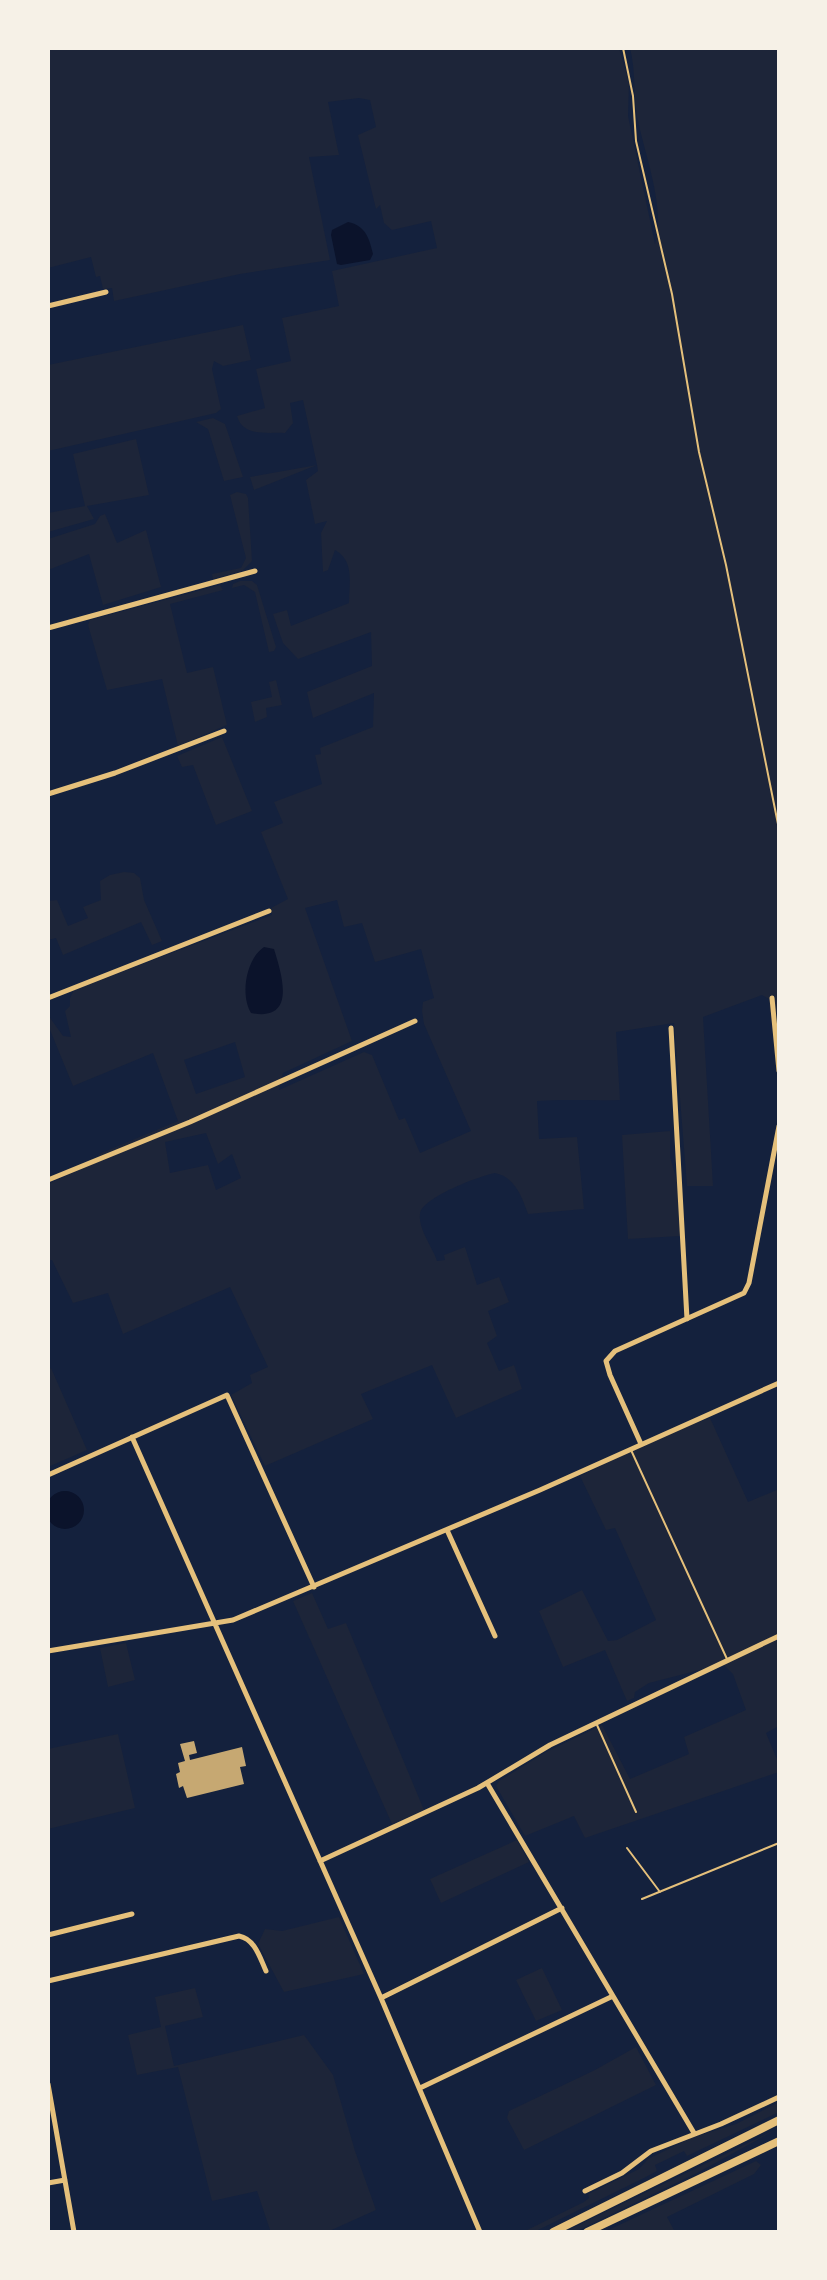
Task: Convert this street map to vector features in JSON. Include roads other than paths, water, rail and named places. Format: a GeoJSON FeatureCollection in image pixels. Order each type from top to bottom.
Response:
{"type":"FeatureCollection","features":[{"type":"Feature","properties":{"kind":"main road"},"geometry":{"type":"LineString","coordinates":[[553,2232],[779,2120]]}},
{"type":"Feature","properties":{"kind":"main road"},"geometry":{"type":"LineString","coordinates":[[587,2232],[779,2141]]}},
{"type":"Feature","properties":{"kind":"street"},"geometry":{"type":"LineString","coordinates":[[48,306],[106,292]]}},
{"type":"Feature","properties":{"kind":"street"},"geometry":{"type":"LineString","coordinates":[[48,628],[255,571]]}},
{"type":"Feature","properties":{"kind":"street"},"geometry":{"type":"LineString","coordinates":[[48,794],[115,773],[224,731]]}},
{"type":"Feature","properties":{"kind":"street"},"geometry":{"type":"LineString","coordinates":[[48,998],[269,911]]}},
{"type":"Feature","properties":{"kind":"street"},"geometry":{"type":"LineString","coordinates":[[772,998],[779,1071]]}},
{"type":"Feature","properties":{"kind":"street"},"geometry":{"type":"LineString","coordinates":[[48,1180],[190,1122],[415,1021]]}},
{"type":"Feature","properties":{"kind":"street"},"geometry":{"type":"LineString","coordinates":[[671,1028],[687,1319]]}},
{"type":"Feature","properties":{"kind":"street"},"geometry":{"type":"LineString","coordinates":[[641,1444],[606,1361],[615,1351],[740,1295],[747,1288],[779,1126]]}},
{"type":"Feature","properties":{"kind":"street"},"geometry":{"type":"LineString","coordinates":[[48,1651],[233,1620],[447,1530],[779,1383]]}},
{"type":"Feature","properties":{"kind":"street"},"geometry":{"type":"LineString","coordinates":[[48,1475],[227,1395],[314,1587]]}},
{"type":"Feature","properties":{"kind":"street"},"geometry":{"type":"LineString","coordinates":[[132,1437],[381,1998],[480,2232]]}},
{"type":"Feature","properties":{"kind":"street"},"geometry":{"type":"LineString","coordinates":[[447,1530],[495,1636]]}},
{"type":"Feature","properties":{"kind":"street"},"geometry":{"type":"LineString","coordinates":[[320,1861],[487,1783],[542,1749],[779,1636]]}},
{"type":"Feature","properties":{"kind":"street"},"geometry":{"type":"LineString","coordinates":[[487,1783],[694,2133]]}},
{"type":"Feature","properties":{"kind":"street"},"geometry":{"type":"LineString","coordinates":[[381,1998],[562,1908]]}},
{"type":"Feature","properties":{"kind":"street"},"geometry":{"type":"LineString","coordinates":[[48,1935],[132,1914]]}},
{"type":"Feature","properties":{"kind":"street"},"geometry":{"type":"LineString","coordinates":[[48,1981],[239,1936],[253,1944],[266,1971]]}},
{"type":"Feature","properties":{"kind":"street"},"geometry":{"type":"LineString","coordinates":[[420,2088],[613,1996]]}},
{"type":"Feature","properties":{"kind":"street"},"geometry":{"type":"LineString","coordinates":[[48,2084],[74,2232]]}},
{"type":"Feature","properties":{"kind":"street"},"geometry":{"type":"LineString","coordinates":[[585,2191],[622,2173],[651,2151],[779,2097]]}},
{"type":"Feature","properties":{"kind":"street"},"geometry":{"type":"LineString","coordinates":[[48,2183],[65,2180]]}},
{"type":"Feature","properties":{"kind":"lane"},"geometry":{"type":"LineString","coordinates":[[630,1449],[728,1661]]}},
{"type":"Feature","properties":{"kind":"lane"},"geometry":{"type":"LineString","coordinates":[[596,1723],[636,1812]]}},
{"type":"Feature","properties":{"kind":"lane"},"geometry":{"type":"LineString","coordinates":[[642,1899],[779,1843]]}},
{"type":"Feature","properties":{"kind":"lane"},"geometry":{"type":"LineString","coordinates":[[627,1848],[660,1892]]}}]}
